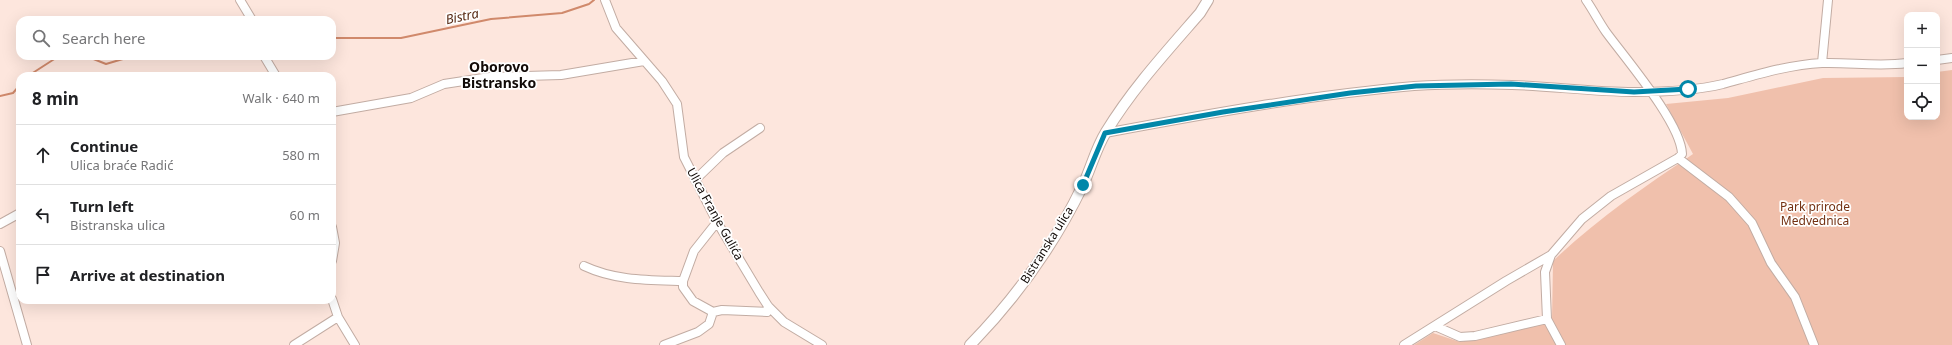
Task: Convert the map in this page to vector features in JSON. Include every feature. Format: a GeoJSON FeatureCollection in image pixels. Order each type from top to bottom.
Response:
{"type":"FeatureCollection","features":[{"type":"Feature","properties":{"kind":"main road","name":"Bistranska ulica"},"geometry":{"type":"LineString","coordinates":[[970,345],[1006,306],[1052,240],[1083,185],[1105,133],[1139,86],[1200,13],[1208,0]]}},
{"type":"Feature","properties":{"kind":"street"},"geometry":{"type":"LineString","coordinates":[[240,0],[250,16]]}},
{"type":"Feature","properties":{"kind":"street","name":"Ulica Franje Gulića"},"geometry":{"type":"LineString","coordinates":[[605,0],[616,28],[662,81],[677,104],[684,157],[717,222],[768,306],[784,322],[822,345]]}},
{"type":"Feature","properties":{"kind":"street"},"geometry":{"type":"LineString","coordinates":[[1561,345],[1547,319],[1545,272],[1551,256],[1582,219],[1611,196],[1678,158],[1682,154],[1682,146],[1650,91],[1605,31],[1586,0]]}},
{"type":"Feature","properties":{"kind":"street"},"geometry":{"type":"LineString","coordinates":[[1822,63],[1828,0]]}},
{"type":"Feature","properties":{"kind":"street"},"geometry":{"type":"LineString","coordinates":[[1940,60],[1952,58]]}},
{"type":"Feature","properties":{"kind":"street"},"geometry":{"type":"LineString","coordinates":[[266,60],[274,72]]}},
{"type":"Feature","properties":{"kind":"street"},"geometry":{"type":"LineString","coordinates":[[336,111],[411,98],[444,84],[490,76],[561,75],[644,61]]}},
{"type":"Feature","properties":{"kind":"street"},"geometry":{"type":"LineString","coordinates":[[1105,133],[1231,110],[1350,93],[1416,86],[1511,84],[1621,92],[1650,91],[1688,89],[1721,84],[1770,70],[1822,63],[1891,66],[1904,64]]}},
{"type":"Feature","properties":{"kind":"street"},"geometry":{"type":"LineString","coordinates":[[695,180],[723,153],[760,128]]}},
{"type":"Feature","properties":{"kind":"street"},"geometry":{"type":"LineString","coordinates":[[1678,158],[1728,197],[1752,223],[1771,263],[1795,297],[1814,345]]}},
{"type":"Feature","properties":{"kind":"street"},"geometry":{"type":"LineString","coordinates":[[0,224],[16,215]]}},
{"type":"Feature","properties":{"kind":"street"},"geometry":{"type":"LineString","coordinates":[[717,222],[701,240],[694,251],[683,281],[683,287],[693,301],[713,312],[722,310],[767,312],[768,306]]}},
{"type":"Feature","properties":{"kind":"street"},"geometry":{"type":"LineString","coordinates":[[0,251],[27,345]]}},
{"type":"Feature","properties":{"kind":"street"},"geometry":{"type":"LineString","coordinates":[[1404,345],[1506,280],[1551,256]]}},
{"type":"Feature","properties":{"kind":"street"},"geometry":{"type":"LineString","coordinates":[[584,266],[612,277],[642,280],[683,281]]}},
{"type":"Feature","properties":{"kind":"street"},"geometry":{"type":"LineString","coordinates":[[334,304],[338,317],[355,345]]}},
{"type":"Feature","properties":{"kind":"street"},"geometry":{"type":"LineString","coordinates":[[664,345],[698,332],[709,324],[713,312]]}},
{"type":"Feature","properties":{"kind":"street"},"geometry":{"type":"LineString","coordinates":[[294,345],[338,317]]}},
{"type":"Feature","properties":{"kind":"street"},"geometry":{"type":"LineString","coordinates":[[1435,326],[1460,337],[1475,336],[1547,319]]}},
{"type":"Feature","properties":{"kind":"green space","name":"Park prirode Medvednica"},"geometry":{"type":"Polygon","coordinates":[[[1952,70],[1952,345],[1414,345],[1433,333],[1460,342],[1552,321],[1553,261],[1603,218],[1693,154],[1666,104],[1728,98],[1823,78],[1904,77],[1904,120],[1940,120],[1940,72],[1952,70]]]}},
{"type":"Feature","properties":{"kind":"waterway","name":"Bistra"},"geometry":{"type":"LineString","coordinates":[[336,38],[401,38],[491,19],[562,13],[589,4],[594,0]]}},
{"type":"Feature","properties":{"kind":"waterway","name":"Bistra"},"geometry":{"type":"LineString","coordinates":[[34,72],[53,60]]}},
{"type":"Feature","properties":{"kind":"waterway","name":"Bistra"},"geometry":{"type":"LineString","coordinates":[[96,60],[106,64],[120,60]]}},
{"type":"Feature","properties":{"kind":"waterway","name":"Bistra"},"geometry":{"type":"LineString","coordinates":[[0,96],[13,93],[16,90]]}},
{"type":"Feature","properties":{"kind":"district","name":"Oborovo Bistransko"},"geometry":{"type":"Point","coordinates":[499,76]}},
{"type":"Feature","properties":{"kind":"route"},"geometry":{"type":"LineString","coordinates":[[1083,185],[1105,133],[1223,112],[1350,93],[1416,86],[1511,84],[1621,92],[1688,89]]}}]}
